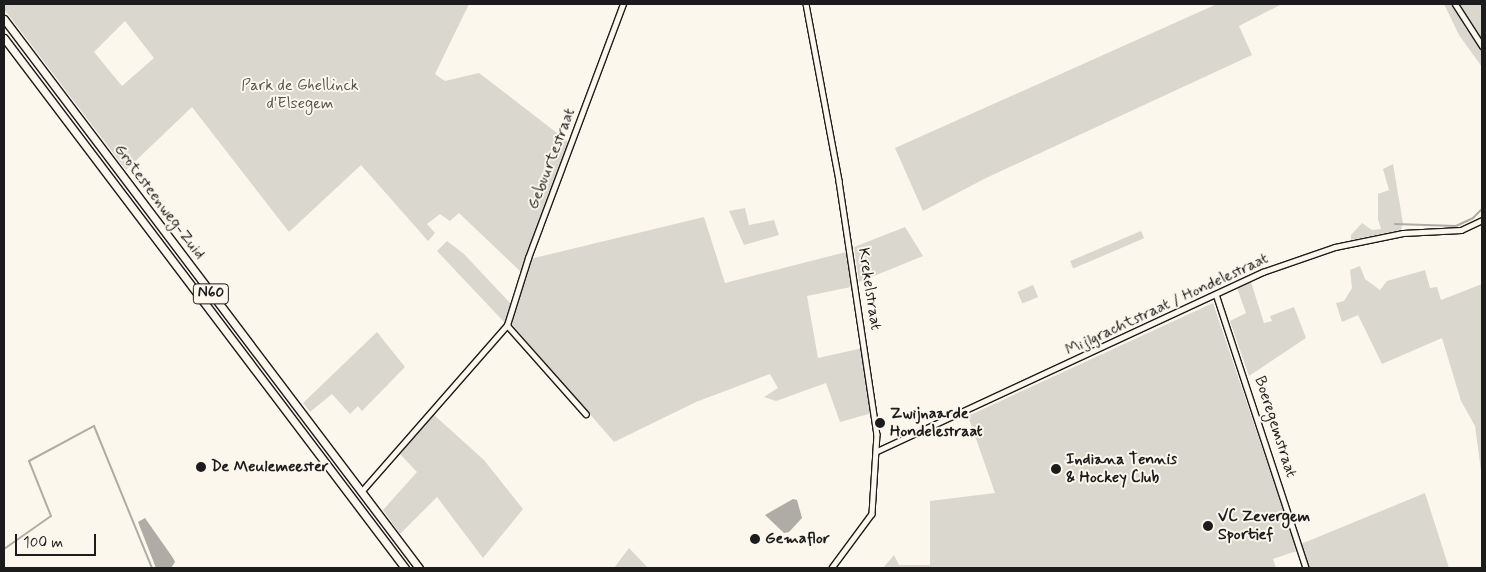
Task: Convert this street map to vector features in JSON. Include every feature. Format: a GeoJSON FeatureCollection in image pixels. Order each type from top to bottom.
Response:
{"type":"FeatureCollection","features":[{"type":"Feature","properties":{"kind":"highway","name":"Grotesteenweg-Zuid"},"geometry":{"type":"LineString","coordinates":[[4,19],[419,568]]}},
{"type":"Feature","properties":{"kind":"highway","name":"Grotesteenweg-Zuid"},"geometry":{"type":"LineString","coordinates":[[4,38],[405,568]]}},
{"type":"Feature","properties":{"kind":"street","name":"Gebuurtestraat"},"geometry":{"type":"LineString","coordinates":[[361,492],[507,325],[528,258],[623,4]]}},
{"type":"Feature","properties":{"kind":"street","name":"Krekelstraat"},"geometry":{"type":"LineString","coordinates":[[806,4],[843,205],[875,412],[877,451],[872,514],[832,568]]}},
{"type":"Feature","properties":{"kind":"street"},"geometry":{"type":"LineString","coordinates":[[1455,4],[1482,46]]}},
{"type":"Feature","properties":{"kind":"street","name":"Mijlgrachtstraat / Hondelestraat"},"geometry":{"type":"LineString","coordinates":[[877,451],[1263,272],[1335,247],[1403,233],[1453,232],[1481,223]]}},
{"type":"Feature","properties":{"kind":"street","name":"Boeregemstraat"},"geometry":{"type":"LineString","coordinates":[[1216,294],[1306,568]]}},
{"type":"Feature","properties":{"kind":"street"},"geometry":{"type":"LineString","coordinates":[[507,325],[586,414]]}},
{"type":"Feature","properties":{"kind":"green space","name":"Park de Ghellinck d'Elsegem"},"geometry":{"type":"Polygon","coordinates":[[[4,4],[469,4],[435,74],[445,81],[479,73],[570,143],[521,272],[459,213],[450,221],[440,214],[427,224],[435,233],[428,241],[361,165],[289,232],[192,107],[126,170],[4,9],[4,4]],[[125,21],[94,52],[122,86],[154,58],[125,21]]]}},
{"type":"Feature","properties":{"kind":"green space"},"geometry":{"type":"Polygon","coordinates":[[[1217,4],[1282,4],[1239,26],[1252,55],[986,178],[923,211],[895,148],[1217,4]]]}},
{"type":"Feature","properties":{"kind":"green space"},"geometry":{"type":"Polygon","coordinates":[[[1444,4],[1452,4],[1466,29],[1482,48],[1482,67],[1459,35],[1444,4]]]}},
{"type":"Feature","properties":{"kind":"green space"},"geometry":{"type":"Polygon","coordinates":[[[1460,4],[1482,5],[1482,39],[1471,23],[1460,4]]]}},
{"type":"Feature","properties":{"kind":"green space"},"geometry":{"type":"Polygon","coordinates":[[[1393,164],[1403,223],[1401,230],[1351,240],[1351,235],[1362,223],[1372,230],[1381,229],[1378,219],[1378,194],[1389,190],[1383,169],[1393,164]]]}},
{"type":"Feature","properties":{"kind":"green space"},"geometry":{"type":"Polygon","coordinates":[[[745,208],[749,225],[774,220],[779,235],[744,245],[729,211],[745,208]]]}},
{"type":"Feature","properties":{"kind":"green space"},"geometry":{"type":"Polygon","coordinates":[[[704,217],[725,283],[846,252],[851,287],[807,296],[818,358],[863,348],[872,413],[840,422],[826,383],[776,401],[764,397],[778,388],[770,374],[696,402],[614,442],[510,322],[530,259],[704,217]]]}},
{"type":"Feature","properties":{"kind":"green space"},"geometry":{"type":"Polygon","coordinates":[[[905,227],[923,256],[859,282],[854,247],[905,227]]]}},
{"type":"Feature","properties":{"kind":"green space"},"geometry":{"type":"Polygon","coordinates":[[[1141,231],[1144,238],[1073,268],[1070,261],[1141,231]]]}},
{"type":"Feature","properties":{"kind":"green space"},"geometry":{"type":"Polygon","coordinates":[[[447,241],[464,254],[511,304],[505,323],[437,251],[447,241]]]}},
{"type":"Feature","properties":{"kind":"green space"},"geometry":{"type":"Polygon","coordinates":[[[1360,266],[1365,279],[1380,290],[1387,281],[1425,270],[1430,288],[1437,287],[1441,300],[1482,284],[1482,478],[1475,426],[1461,401],[1442,338],[1382,364],[1358,315],[1342,322],[1336,303],[1344,301],[1352,288],[1350,270],[1360,266]]]}},
{"type":"Feature","properties":{"kind":"green space"},"geometry":{"type":"Polygon","coordinates":[[[1251,282],[1264,323],[1272,321],[1270,316],[1294,307],[1306,338],[1249,376],[1230,321],[1246,313],[1237,288],[1251,282]]]}},
{"type":"Feature","properties":{"kind":"green space"},"geometry":{"type":"Polygon","coordinates":[[[1033,285],[1038,297],[1022,304],[1017,292],[1033,285]]]}},
{"type":"Feature","properties":{"kind":"green space"},"geometry":{"type":"Polygon","coordinates":[[[1213,303],[1297,551],[1273,559],[1276,568],[883,568],[894,555],[899,565],[930,565],[930,501],[995,493],[968,416],[1213,303]]]}},
{"type":"Feature","properties":{"kind":"green space"},"geometry":{"type":"Polygon","coordinates":[[[377,332],[405,367],[362,411],[358,406],[350,414],[332,394],[310,412],[303,403],[377,332]]]}},
{"type":"Feature","properties":{"kind":"green space"},"geometry":{"type":"Polygon","coordinates":[[[434,415],[484,460],[523,509],[483,558],[437,497],[400,534],[383,510],[417,472],[400,454],[434,415]]]}},
{"type":"Feature","properties":{"kind":"green space"},"geometry":{"type":"Polygon","coordinates":[[[1425,493],[1449,568],[1309,568],[1301,544],[1425,493]]]}},
{"type":"Feature","properties":{"kind":"green space"},"geometry":{"type":"Polygon","coordinates":[[[629,548],[648,568],[614,568],[629,548]]]}},
{"type":"Feature","properties":{"kind":"shaded area"},"geometry":{"type":"Polygon","coordinates":[[[793,499],[797,500],[802,518],[789,532],[784,533],[765,515],[793,499]]]}},
{"type":"Feature","properties":{"kind":"shaded area"},"geometry":{"type":"Polygon","coordinates":[[[145,518],[173,558],[175,562],[171,568],[156,568],[138,522],[145,518]]]}},
{"type":"Feature","properties":{"kind":"waterway"},"geometry":{"type":"LineString","coordinates":[[1395,224],[1456,226],[1473,218],[1482,209]]}},
{"type":"Feature","properties":{"kind":"waterway"},"geometry":{"type":"LineString","coordinates":[[4,549],[51,516],[29,461],[94,426],[152,568]]}},
{"type":"Feature","properties":{"kind":"place","name":"Zwijnaarde Hondelestraat"},"geometry":{"type":"Point","coordinates":[880,423]}},
{"type":"Feature","properties":{"kind":"place","name":"De Meulemeester"},"geometry":{"type":"Point","coordinates":[201,467]}},
{"type":"Feature","properties":{"kind":"place","name":"Indiana Tennis & Hockey Club"},"geometry":{"type":"Point","coordinates":[1056,469]}},
{"type":"Feature","properties":{"kind":"place","name":"VC Zevergem Sportief"},"geometry":{"type":"Point","coordinates":[1208,526]}},
{"type":"Feature","properties":{"kind":"place","name":"Gemaflor"},"geometry":{"type":"Point","coordinates":[755,539]}}]}
